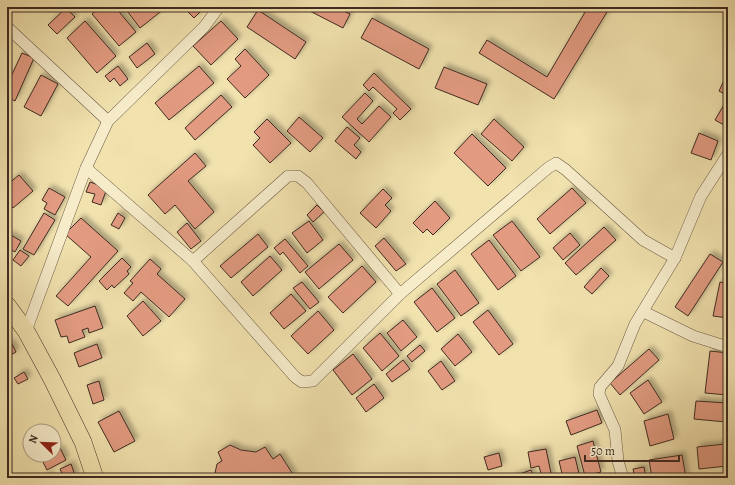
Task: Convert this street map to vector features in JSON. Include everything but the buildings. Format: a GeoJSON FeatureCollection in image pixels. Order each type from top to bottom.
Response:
{"type":"FeatureCollection","features":[{"type":"Feature","properties":{"kind":"main road"},"geometry":{"type":"LineString","coordinates":[[7,305],[26,331],[52,379],[84,442],[95,478]]}},
{"type":"Feature","properties":{"kind":"street"},"geometry":{"type":"LineString","coordinates":[[26,331],[86,168],[108,121],[204,27],[219,7]]}},
{"type":"Feature","properties":{"kind":"street"},"geometry":{"type":"LineString","coordinates":[[7,27],[108,121]]}},
{"type":"Feature","properties":{"kind":"street"},"geometry":{"type":"LineString","coordinates":[[623,478],[618,461],[615,430],[599,391],[600,387],[618,366],[635,324],[644,312],[674,258],[701,196],[728,154]]}},
{"type":"Feature","properties":{"kind":"street"},"geometry":{"type":"LineString","coordinates":[[86,168],[193,261],[295,378],[302,382],[313,382],[400,294],[548,168],[556,163],[566,170],[643,240],[674,258]]}},
{"type":"Feature","properties":{"kind":"street"},"geometry":{"type":"LineString","coordinates":[[193,261],[288,176],[298,176],[307,183],[400,294]]}},
{"type":"Feature","properties":{"kind":"street"},"geometry":{"type":"LineString","coordinates":[[644,312],[693,336],[728,347]]}}]}
